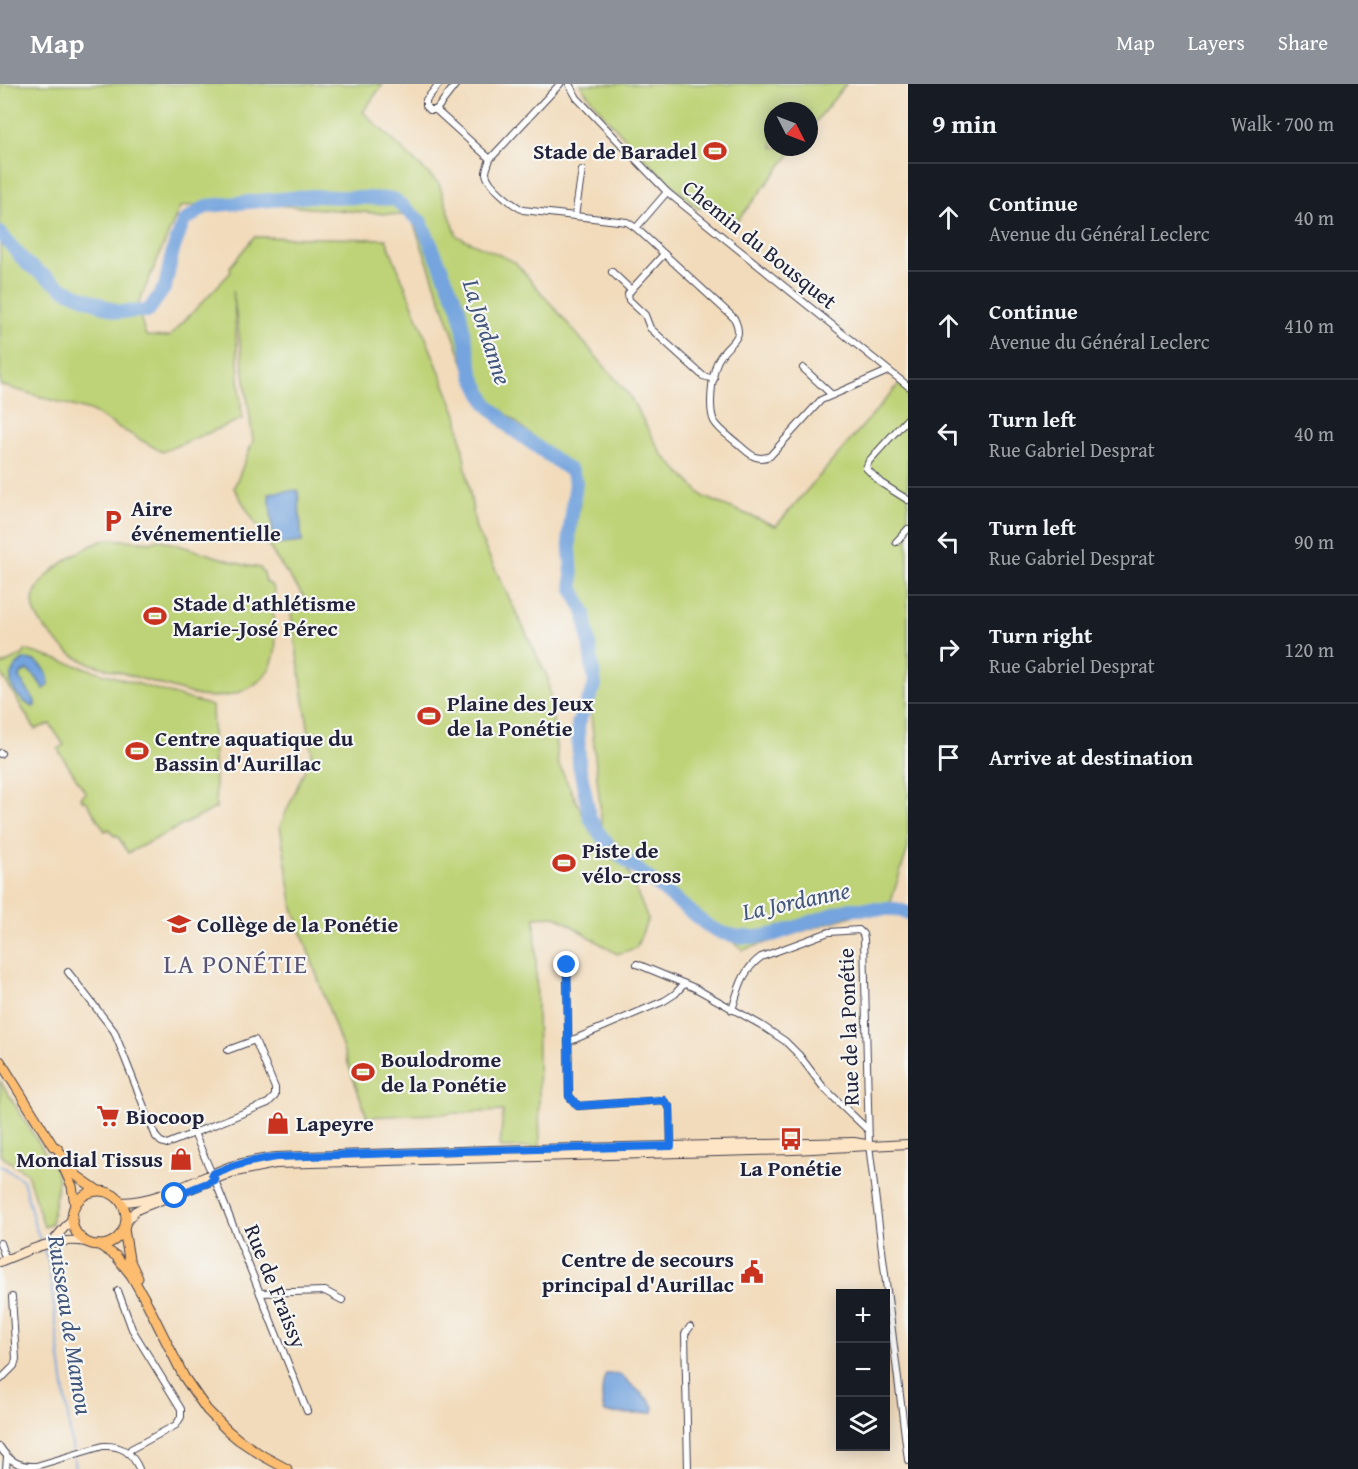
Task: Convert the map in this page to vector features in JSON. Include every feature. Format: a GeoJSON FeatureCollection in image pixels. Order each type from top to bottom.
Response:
{"type":"FeatureCollection","features":[{"type":"Feature","properties":{"kind":"main road"},"geometry":{"type":"LineString","coordinates":[[0,1061],[62,1163],[72,1186],[75,1205],[72,1220],[76,1233],[86,1242],[99,1245],[123,1263],[147,1303],[184,1377],[207,1410],[239,1440],[287,1469]]}},
{"type":"Feature","properties":{"kind":"main road"},"geometry":{"type":"LineString","coordinates":[[53,1146],[57,1148],[77,1176],[97,1190],[109,1192],[121,1202],[126,1215],[120,1234],[114,1240],[99,1245]]}},
{"type":"Feature","properties":{"kind":"main road"},"geometry":{"type":"LineString","coordinates":[[75,1205],[87,1193],[97,1190]]}},
{"type":"Feature","properties":{"kind":"main road"},"geometry":{"type":"LineString","coordinates":[[124,1226],[129,1258],[146,1295],[147,1303]]}},
{"type":"Feature","properties":{"kind":"street"},"geometry":{"type":"LineString","coordinates":[[439,84],[426,100],[426,106],[430,110],[436,110],[490,159]]}},
{"type":"Feature","properties":{"kind":"street"},"geometry":{"type":"LineString","coordinates":[[436,110],[456,84]]}},
{"type":"Feature","properties":{"kind":"street"},"geometry":{"type":"LineString","coordinates":[[560,84],[490,159],[486,174],[490,183],[515,206],[523,210],[627,222],[734,318],[739,328],[737,337],[715,366],[711,409],[718,427],[751,455],[762,459],[770,456],[821,400],[888,371]]}},
{"type":"Feature","properties":{"kind":"street","name":"Chemin du Bousquet"},"geometry":{"type":"LineString","coordinates":[[569,84],[577,98],[667,192],[908,386]]}},
{"type":"Feature","properties":{"kind":"street"},"geometry":{"type":"LineString","coordinates":[[575,216],[582,170]]}},
{"type":"Feature","properties":{"kind":"street"},"geometry":{"type":"LineString","coordinates":[[636,228],[667,192]]}},
{"type":"Feature","properties":{"kind":"street"},"geometry":{"type":"LineString","coordinates":[[664,254],[631,290],[628,294],[629,300],[645,315],[650,328],[703,376],[714,379]]}},
{"type":"Feature","properties":{"kind":"street"},"geometry":{"type":"LineString","coordinates":[[612,272],[631,290]]}},
{"type":"Feature","properties":{"kind":"street"},"geometry":{"type":"LineString","coordinates":[[803,368],[832,395]]}},
{"type":"Feature","properties":{"kind":"street"},"geometry":{"type":"LineString","coordinates":[[908,418],[869,461],[866,468],[881,483],[908,500]]}},
{"type":"Feature","properties":{"kind":"street"},"geometry":{"type":"LineString","coordinates":[[896,542],[908,529]]}},
{"type":"Feature","properties":{"kind":"street","name":"Rue de la Ponétie"},"geometry":{"type":"LineString","coordinates":[[732,1010],[744,975],[761,957],[829,932],[859,930],[862,934],[864,939],[869,1145],[908,1460]]}},
{"type":"Feature","properties":{"kind":"street"},"geometry":{"type":"LineString","coordinates":[[637,964],[695,988],[785,1041],[799,1055],[823,1087],[868,1130]]}},
{"type":"Feature","properties":{"kind":"street"},"geometry":{"type":"LineString","coordinates":[[567,965],[569,1096],[578,1106],[663,1100],[670,1108],[671,1146]]}},
{"type":"Feature","properties":{"kind":"street"},"geometry":{"type":"LineString","coordinates":[[68,972],[114,1031],[156,1137],[161,1142],[167,1143],[268,1103],[274,1096],[275,1088],[255,1040],[228,1050]]}},
{"type":"Feature","properties":{"kind":"street"},"geometry":{"type":"LineString","coordinates":[[568,1042],[664,1001],[684,984]]}},
{"type":"Feature","properties":{"kind":"street","name":"Rue de Fraissy"},"geometry":{"type":"LineString","coordinates":[[194,1133],[307,1411]]}},
{"type":"Feature","properties":{"kind":"street"},"geometry":{"type":"LineString","coordinates":[[124,1226],[135,1211],[213,1177],[232,1166],[256,1160],[296,1156],[671,1146],[854,1142],[869,1145]]}},
{"type":"Feature","properties":{"kind":"street"},"geometry":{"type":"LineString","coordinates":[[121,1202],[140,1201],[213,1177],[275,1164],[854,1148],[869,1145],[908,1144]]}},
{"type":"Feature","properties":{"kind":"street"},"geometry":{"type":"LineString","coordinates":[[51,1242],[72,1220]]}},
{"type":"Feature","properties":{"kind":"street"},"geometry":{"type":"LineString","coordinates":[[0,1243],[3,1261],[51,1242],[67,1240],[86,1242]]}},
{"type":"Feature","properties":{"kind":"street"},"geometry":{"type":"LineString","coordinates":[[118,1291],[132,1329],[181,1408],[181,1417],[176,1425],[128,1452]]}},
{"type":"Feature","properties":{"kind":"street"},"geometry":{"type":"LineString","coordinates":[[260,1293],[325,1291],[342,1300]]}},
{"type":"Feature","properties":{"kind":"street"},"geometry":{"type":"LineString","coordinates":[[0,1380],[14,1366],[16,1359],[12,1297]]}},
{"type":"Feature","properties":{"kind":"street"},"geometry":{"type":"LineString","coordinates":[[688,1469],[685,1334],[690,1327]]}},
{"type":"Feature","properties":{"kind":"street"},"geometry":{"type":"LineString","coordinates":[[0,1447],[7,1457],[26,1468],[103,1446],[114,1445],[128,1452],[139,1469]]}},
{"type":"Feature","properties":{"kind":"street"},"geometry":{"type":"LineString","coordinates":[[6,1469],[7,1457]]}},
{"type":"Feature","properties":{"kind":"green space"},"geometry":{"type":"Polygon","coordinates":[[[0,84],[383,84],[363,112],[439,184],[457,236],[515,262],[629,395],[662,454],[704,497],[776,526],[900,383],[908,389],[908,848],[890,904],[743,950],[603,837],[590,705],[597,681],[589,615],[575,587],[572,550],[580,504],[574,471],[471,384],[411,216],[225,201],[180,207],[137,307],[146,336],[169,337],[231,272],[230,267],[254,237],[386,239],[457,415],[476,529],[548,679],[558,763],[592,834],[624,862],[648,919],[636,948],[617,954],[556,916],[535,917],[540,1147],[500,1148],[503,1111],[367,1117],[293,908],[280,826],[312,753],[291,614],[305,598],[276,558],[234,488],[253,441],[233,290],[242,419],[162,452],[90,411],[0,385],[0,84]]]}},
{"type":"Feature","properties":{"kind":"green space","name":"Stade de Baradel"},"geometry":{"type":"Polygon","coordinates":[[[580,84],[846,84],[818,119],[818,102],[764,102],[764,156],[789,156],[734,225],[711,207],[697,208],[620,133],[580,84]]]}},
{"type":"Feature","properties":{"kind":"green space","name":"Stade d'athlétisme Marie-José Pérec"},"geometry":{"type":"Polygon","coordinates":[[[108,539],[151,542],[158,539],[260,568],[275,594],[273,610],[275,652],[265,675],[257,683],[236,693],[224,696],[199,696],[92,664],[62,647],[36,615],[33,605],[34,595],[46,577],[62,563],[90,546],[108,539]]]}},
{"type":"Feature","properties":{"kind":"green space","name":"Centre aquatique du Bassin d'Aurillac"},"geometry":{"type":"Polygon","coordinates":[[[25,650],[212,706],[216,808],[128,853],[117,835],[114,836],[109,829],[105,831],[86,801],[83,801],[81,797],[86,793],[60,753],[58,749],[64,745],[50,724],[35,729],[0,672],[0,666],[24,654],[25,650]]]}},
{"type":"Feature","properties":{"kind":"green space"},"geometry":{"type":"Polygon","coordinates":[[[0,1081],[56,1170],[58,1181],[51,1224],[44,1227],[27,1173],[0,1155],[0,1081]]]}},
{"type":"Feature","properties":{"kind":"water"},"geometry":{"type":"Polygon","coordinates":[[[298,490],[302,542],[274,545],[269,493],[298,490]]]}},
{"type":"Feature","properties":{"kind":"water"},"geometry":{"type":"Polygon","coordinates":[[[25,659],[35,661],[45,670],[49,684],[44,689],[35,676],[27,670],[21,674],[20,679],[35,701],[33,707],[19,697],[11,678],[17,665],[25,659]]]}},
{"type":"Feature","properties":{"kind":"water"},"geometry":{"type":"Polygon","coordinates":[[[606,1374],[619,1374],[623,1377],[651,1402],[654,1407],[653,1412],[605,1413],[602,1394],[606,1374]]]}},
{"type":"Feature","properties":{"kind":"waterway","name":"La Jordanne"},"geometry":{"type":"LineString","coordinates":[[0,233],[27,264],[64,289],[118,312],[148,311],[165,287],[173,250],[184,221],[207,206],[312,196],[394,199],[421,222],[459,308],[473,376],[487,404],[512,429],[571,471],[576,482],[569,535],[573,589],[585,614],[595,685],[578,723],[579,764],[590,818],[599,833],[611,848],[708,926],[722,933],[740,937],[776,934],[848,909],[895,909],[908,913]]}},
{"type":"Feature","properties":{"kind":"waterway","name":"Ruisseau de Mamou"},"geometry":{"type":"LineString","coordinates":[[0,1165],[23,1180],[35,1226],[48,1261],[75,1469]]}},
{"type":"Feature","properties":{"kind":"place","name":"Stade de Baradel"},"geometry":{"type":"Point","coordinates":[715,151]}},
{"type":"Feature","properties":{"kind":"place","name":"Aire événementielle"},"geometry":{"type":"Point","coordinates":[113,521]}},
{"type":"Feature","properties":{"kind":"place","name":"Stade d'athlétisme Marie-José Pérec"},"geometry":{"type":"Point","coordinates":[155,616]}},
{"type":"Feature","properties":{"kind":"place","name":"Plaine des Jeux de la Ponétie"},"geometry":{"type":"Point","coordinates":[429,716]}},
{"type":"Feature","properties":{"kind":"place","name":"Centre aquatique du Bassin d'Aurillac"},"geometry":{"type":"Point","coordinates":[137,751]}},
{"type":"Feature","properties":{"kind":"place","name":"Piste de vélo-cross"},"geometry":{"type":"Point","coordinates":[564,863]}},
{"type":"Feature","properties":{"kind":"place","name":"Collège de la Ponétie"},"geometry":{"type":"Point","coordinates":[179,924]}},
{"type":"Feature","properties":{"kind":"place","name":"Boulodrome de la Ponétie"},"geometry":{"type":"Point","coordinates":[363,1072]}},
{"type":"Feature","properties":{"kind":"place","name":"Biocoop"},"geometry":{"type":"Point","coordinates":[108,1116]}},
{"type":"Feature","properties":{"kind":"place","name":"Lapeyre"},"geometry":{"type":"Point","coordinates":[278,1123]}},
{"type":"Feature","properties":{"kind":"place","name":"La Ponétie"},"geometry":{"type":"Point","coordinates":[791,1139]}},
{"type":"Feature","properties":{"kind":"place","name":"Mondial Tissus"},"geometry":{"type":"Point","coordinates":[181,1159]}},
{"type":"Feature","properties":{"kind":"place","name":"Centre de secours principal d'Aurillac"},"geometry":{"type":"Point","coordinates":[752,1272]}},
{"type":"Feature","properties":{"kind":"district","name":"LA PONÉTIE"},"geometry":{"type":"Point","coordinates":[236,964]}},
{"type":"Feature","properties":{"kind":"route"},"geometry":{"type":"LineString","coordinates":[[175,1196],[215,1180],[212,1174],[232,1166],[277,1157],[671,1146],[670,1108],[663,1100],[578,1106],[569,1096],[567,965]]}}]}
